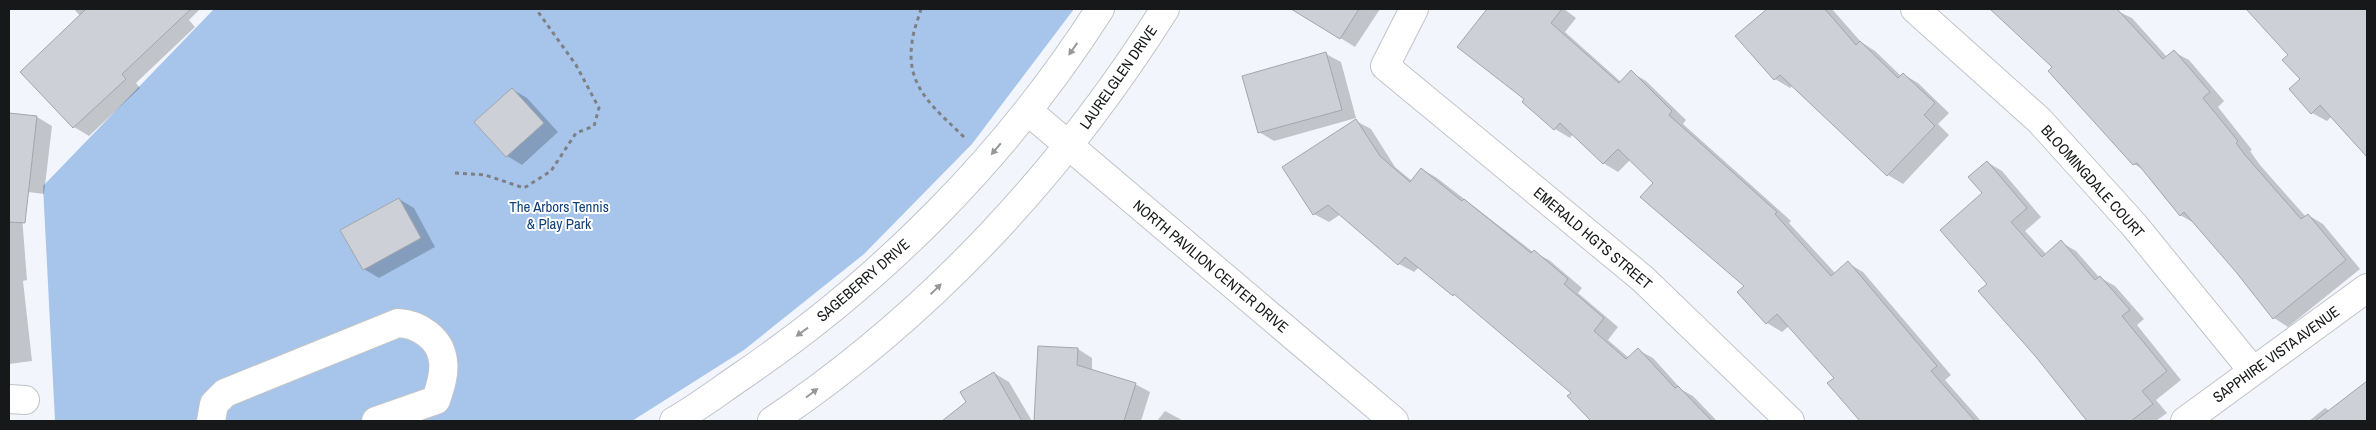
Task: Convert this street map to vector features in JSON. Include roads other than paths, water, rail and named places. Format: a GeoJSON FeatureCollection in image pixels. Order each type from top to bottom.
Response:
{"type":"FeatureCollection","features":[{"type":"Feature","properties":{"kind":"street"},"geometry":{"type":"LineString","coordinates":[[1028,111],[1100,9]]}},
{"type":"Feature","properties":{"kind":"street","name":"LAURELGLEN DRIVE"},"geometry":{"type":"LineString","coordinates":[[1069,145],[1131,62],[1165,9]]}},
{"type":"Feature","properties":{"kind":"street","name":"EMERALD HGTS STREET"},"geometry":{"type":"LineString","coordinates":[[1414,9],[1385,66],[1643,279],[1790,421]]}},
{"type":"Feature","properties":{"kind":"street","name":"BLOOMINGDALE COURT"},"geometry":{"type":"LineString","coordinates":[[1915,9],[2045,127],[2134,224],[2253,371]]}},
{"type":"Feature","properties":{"kind":"street","name":"NORTH PAVILION CENTER DRIVE"},"geometry":{"type":"LineString","coordinates":[[1028,111],[1394,421]]}},
{"type":"Feature","properties":{"kind":"street","name":"SAGEBERRY DRIVE"},"geometry":{"type":"LineString","coordinates":[[674,421],[758,365],[821,319],[938,212],[1028,111]]}},
{"type":"Feature","properties":{"kind":"street"},"geometry":{"type":"LineString","coordinates":[[772,421],[869,350],[926,298],[1028,194],[1069,145]]}},
{"type":"Feature","properties":{"kind":"street","name":"SAPPHIRE VISTA AVENUE"},"geometry":{"type":"LineString","coordinates":[[2185,421],[2367,288]]}},
{"type":"Feature","properties":{"kind":"street"},"geometry":{"type":"LineString","coordinates":[[211,421],[214,404],[225,392],[398,323],[408,323],[420,328],[438,348],[444,361],[442,382],[436,400],[376,421]]}},
{"type":"Feature","properties":{"kind":"park label","name":"The Arbors Tennis & Play Park"},"geometry":{"type":"Point","coordinates":[559,214]}}]}
